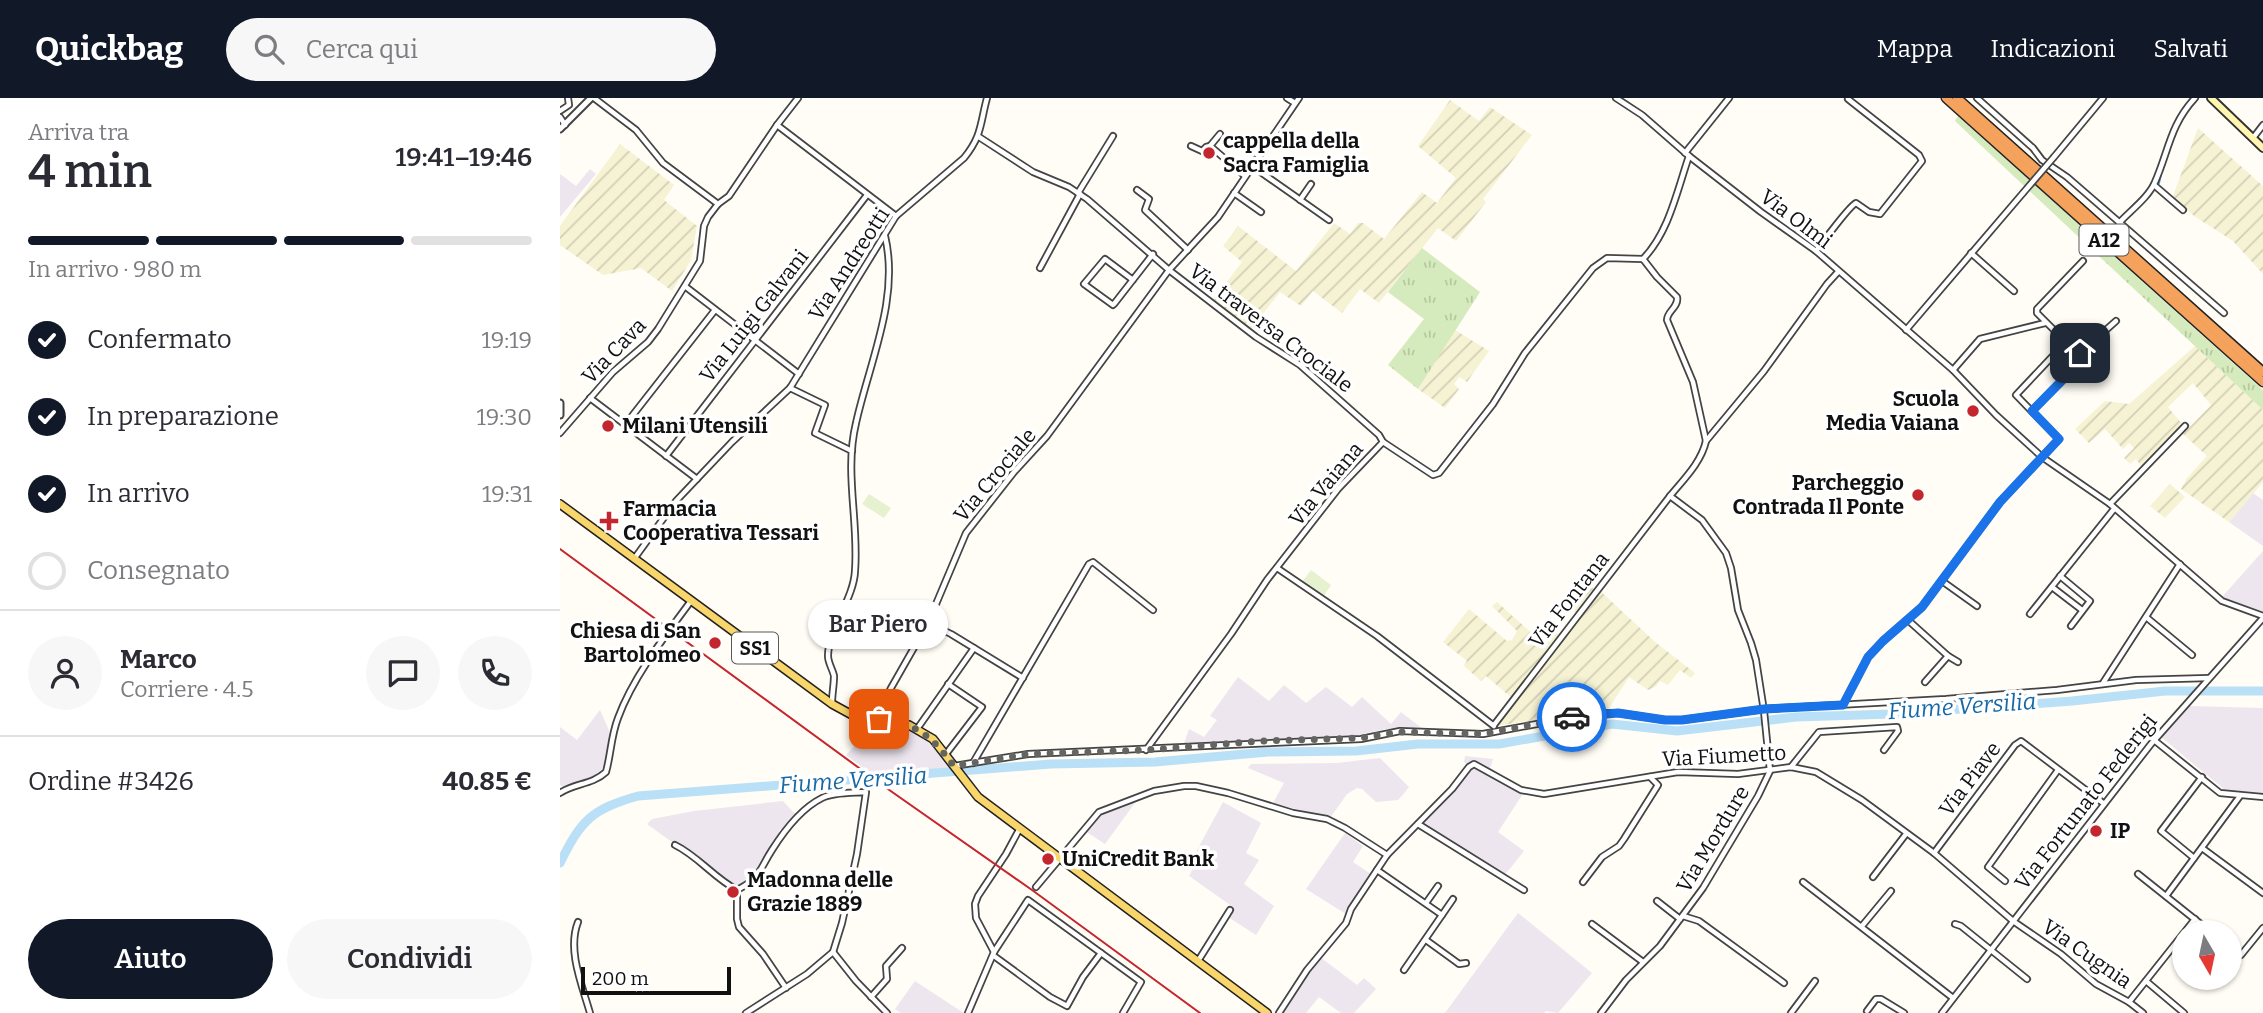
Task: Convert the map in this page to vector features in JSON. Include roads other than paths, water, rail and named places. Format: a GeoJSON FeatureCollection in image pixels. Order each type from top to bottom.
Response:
{"type":"FeatureCollection","features":[{"type":"Feature","properties":{"kind":"highway","name":"A12"},"geometry":{"type":"LineString","coordinates":[[1945,98],[2263,382]]}},
{"type":"Feature","properties":{"kind":"highway","name":"A12"},"geometry":{"type":"LineString","coordinates":[[1957,98],[2263,372]]}},
{"type":"Feature","properties":{"kind":"main road"},"geometry":{"type":"LineString","coordinates":[[2211,98],[2263,148]]}},
{"type":"Feature","properties":{"kind":"main road","name":"SS1"},"geometry":{"type":"LineString","coordinates":[[560,504],[832,704],[854,716],[895,721],[917,729],[933,739],[978,797],[1267,1013]]}},
{"type":"Feature","properties":{"kind":"street"},"geometry":{"type":"LineString","coordinates":[[560,111],[569,105],[568,98]]}},
{"type":"Feature","properties":{"kind":"street"},"geometry":{"type":"LineString","coordinates":[[562,127],[592,98],[636,130],[663,163],[718,204]]}},
{"type":"Feature","properties":{"kind":"street","name":"Via Cava"},"geometry":{"type":"LineString","coordinates":[[560,433],[613,372],[648,342],[686,287],[699,261],[704,226],[718,204],[729,196],[777,124],[798,98]]}},
{"type":"Feature","properties":{"kind":"street","name":"Via Andreotti"},"geometry":{"type":"LineString","coordinates":[[634,559],[676,501],[790,388],[895,216],[964,159],[979,137],[988,98]]}},
{"type":"Feature","properties":{"kind":"street"},"geometry":{"type":"LineString","coordinates":[[1287,98],[1295,103]]}},
{"type":"Feature","properties":{"kind":"street","name":"Via Crociale"},"geometry":{"type":"LineString","coordinates":[[879,719],[891,688],[928,623],[966,533],[1014,472],[1047,436],[1169,270],[1218,217],[1299,98]]}},
{"type":"Feature","properties":{"kind":"street","name":"Via Olmi"},"geometry":{"type":"LineString","coordinates":[[1617,98],[1642,115],[1687,155],[1816,251],[1953,370],[2042,457],[2112,506],[2222,601],[2263,617]]}},
{"type":"Feature","properties":{"kind":"street"},"geometry":{"type":"LineString","coordinates":[[1706,442],[1693,382],[1667,320],[1677,297],[1643,259],[1658,239],[1667,220],[1687,155],[1728,98]]}},
{"type":"Feature","properties":{"kind":"street"},"geometry":{"type":"LineString","coordinates":[[1977,98],[2033,148],[2042,160],[2067,177],[2224,313]]}},
{"type":"Feature","properties":{"kind":"street"},"geometry":{"type":"LineString","coordinates":[[1906,330],[2103,98]]}},
{"type":"Feature","properties":{"kind":"street"},"geometry":{"type":"LineString","coordinates":[[2119,223],[2154,185],[2174,127],[2195,98]]}},
{"type":"Feature","properties":{"kind":"street"},"geometry":{"type":"LineString","coordinates":[[1816,251],[1850,206],[1856,203],[1869,212],[1880,214],[1922,161],[1919,155],[1848,99]]}},
{"type":"Feature","properties":{"kind":"street"},"geometry":{"type":"LineString","coordinates":[[560,117],[562,127]]}},
{"type":"Feature","properties":{"kind":"street"},"geometry":{"type":"LineString","coordinates":[[777,124],[895,216]]}},
{"type":"Feature","properties":{"kind":"street"},"geometry":{"type":"LineString","coordinates":[[2253,138],[2263,125]]}},
{"type":"Feature","properties":{"kind":"street"},"geometry":{"type":"LineString","coordinates":[[1191,146],[1202,151],[1220,134]]}},
{"type":"Feature","properties":{"kind":"street"},"geometry":{"type":"LineString","coordinates":[[1040,268],[1079,193],[1113,136]]}},
{"type":"Feature","properties":{"kind":"street"},"geometry":{"type":"LineString","coordinates":[[979,137],[1032,172],[1079,193],[1169,270]]}},
{"type":"Feature","properties":{"kind":"street"},"geometry":{"type":"LineString","coordinates":[[1238,140],[1259,156]]}},
{"type":"Feature","properties":{"kind":"street"},"geometry":{"type":"LineString","coordinates":[[1210,146],[1245,176]]}},
{"type":"Feature","properties":{"kind":"street"},"geometry":{"type":"LineString","coordinates":[[1252,166],[1329,220]]}},
{"type":"Feature","properties":{"kind":"street"},"geometry":{"type":"LineString","coordinates":[[1300,200],[1311,184]]}},
{"type":"Feature","properties":{"kind":"street"},"geometry":{"type":"LineString","coordinates":[[2154,185],[2182,210]]}},
{"type":"Feature","properties":{"kind":"street"},"geometry":{"type":"LineString","coordinates":[[1136,190],[1149,199],[1145,210],[1188,250]]}},
{"type":"Feature","properties":{"kind":"street"},"geometry":{"type":"LineString","coordinates":[[1234,193],[1261,212]]}},
{"type":"Feature","properties":{"kind":"street","name":"Via Luigi Galvani"},"geometry":{"type":"LineString","coordinates":[[666,456],[867,195]]}},
{"type":"Feature","properties":{"kind":"street"},"geometry":{"type":"LineString","coordinates":[[832,704],[834,674],[828,657],[854,582],[855,571],[856,535],[850,491],[852,452],[856,423],[888,292],[889,267],[884,236]]}},
{"type":"Feature","properties":{"kind":"street"},"geometry":{"type":"LineString","coordinates":[[1971,253],[2014,291]]}},
{"type":"Feature","properties":{"kind":"street"},"geometry":{"type":"LineString","coordinates":[[1133,280],[1105,259],[1084,284],[1112,306],[1133,280],[1153,254]]}},
{"type":"Feature","properties":{"kind":"street","name":"Via Vaiana"},"geometry":{"type":"LineString","coordinates":[[1146,750],[1277,568],[1344,482],[1383,442],[1424,471],[1433,475],[1439,473],[1493,404],[1525,352],[1592,268],[1607,258],[1643,259]]}},
{"type":"Feature","properties":{"kind":"street"},"geometry":{"type":"LineString","coordinates":[[2032,411],[2082,360],[2080,353],[2046,323],[2037,313],[2037,309],[2083,261]]}},
{"type":"Feature","properties":{"kind":"street","name":"Via traversa Crociale"},"geometry":{"type":"LineString","coordinates":[[1169,270],[1256,337],[1300,365],[1379,435],[1383,442]]}},
{"type":"Feature","properties":{"kind":"street"},"geometry":{"type":"LineString","coordinates":[[1706,442],[1764,371],[1838,272]]}},
{"type":"Feature","properties":{"kind":"street"},"geometry":{"type":"LineString","coordinates":[[686,287],[799,374]]}},
{"type":"Feature","properties":{"kind":"street"},"geometry":{"type":"LineString","coordinates":[[625,425],[715,310]]}},
{"type":"Feature","properties":{"kind":"street"},"geometry":{"type":"LineString","coordinates":[[2080,353],[2116,321]]}},
{"type":"Feature","properties":{"kind":"street"},"geometry":{"type":"LineString","coordinates":[[1953,370],[1980,339],[2046,323]]}},
{"type":"Feature","properties":{"kind":"street"},"geometry":{"type":"LineString","coordinates":[[1843,705],[1868,657],[1883,641],[1909,621],[2000,502],[2059,439],[2016,395],[2066,342]]}},
{"type":"Feature","properties":{"kind":"street"},"geometry":{"type":"LineString","coordinates":[[790,388],[825,405],[815,433],[852,452]]}},
{"type":"Feature","properties":{"kind":"street"},"geometry":{"type":"LineString","coordinates":[[590,398],[697,479]]}},
{"type":"Feature","properties":{"kind":"street"},"geometry":{"type":"LineString","coordinates":[[560,402],[560,415]]}},
{"type":"Feature","properties":{"kind":"street"},"geometry":{"type":"LineString","coordinates":[[2030,614],[2112,506],[2185,426]]}},
{"type":"Feature","properties":{"kind":"street","name":"Via Fontana"},"geometry":{"type":"LineString","coordinates":[[1494,725],[1693,468],[1706,442]]}},
{"type":"Feature","properties":{"kind":"street","name":"Via Mordure"},"geometry":{"type":"LineString","coordinates":[[1601,1013],[1643,961],[1660,946],[1715,871],[1770,771],[1756,660],[1738,610],[1727,553],[1702,520],[1670,496]]}},
{"type":"Feature","properties":{"kind":"street"},"geometry":{"type":"LineString","coordinates":[[972,763],[1089,564],[1093,562],[1153,610]]}},
{"type":"Feature","properties":{"kind":"street"},"geometry":{"type":"LineString","coordinates":[[2103,684],[2180,565]]}},
{"type":"Feature","properties":{"kind":"street"},"geometry":{"type":"LineString","coordinates":[[1277,568],[1377,636],[1494,725],[1497,732]]}},
{"type":"Feature","properties":{"kind":"street"},"geometry":{"type":"LineString","coordinates":[[2060,576],[2090,601],[2071,626]]}},
{"type":"Feature","properties":{"kind":"street"},"geometry":{"type":"LineString","coordinates":[[1942,581],[1977,606]]}},
{"type":"Feature","properties":{"kind":"street"},"geometry":{"type":"LineString","coordinates":[[2052,587],[2082,610]]}},
{"type":"Feature","properties":{"kind":"street"},"geometry":{"type":"LineString","coordinates":[[560,792],[570,787],[592,783],[606,772],[614,729],[622,707],[654,653],[691,601]]}},
{"type":"Feature","properties":{"kind":"street"},"geometry":{"type":"LineString","coordinates":[[2146,617],[2192,655]]}},
{"type":"Feature","properties":{"kind":"street","name":"Via Fortunato Federigi"},"geometry":{"type":"LineString","coordinates":[[1942,1013],[2154,740],[2263,617]]}},
{"type":"Feature","properties":{"kind":"street"},"geometry":{"type":"LineString","coordinates":[[1909,621],[1958,662]]}},
{"type":"Feature","properties":{"kind":"street"},"geometry":{"type":"LineString","coordinates":[[928,623],[1023,678]]}},
{"type":"Feature","properties":{"kind":"street"},"geometry":{"type":"LineString","coordinates":[[917,729],[974,648]]}},
{"type":"Feature","properties":{"kind":"street"},"geometry":{"type":"LineString","coordinates":[[1925,682],[1948,656]]}},
{"type":"Feature","properties":{"kind":"street"},"geometry":{"type":"LineString","coordinates":[[955,767],[1028,754],[1361,738],[1400,732],[1483,734],[1596,713],[1626,713],[1665,720],[1682,720],[1764,710],[2020,694],[2136,680],[2209,678]]}},
{"type":"Feature","properties":{"kind":"street"},"geometry":{"type":"LineString","coordinates":[[946,754],[982,707],[948,684]]}},
{"type":"Feature","properties":{"kind":"street"},"geometry":{"type":"LineString","coordinates":[[1791,767],[1819,732],[1896,727],[1898,731],[1884,750]]}},
{"type":"Feature","properties":{"kind":"street"},"geometry":{"type":"LineString","coordinates":[[2154,740],[2220,793],[2263,797]]}},
{"type":"Feature","properties":{"kind":"street","name":"Via Piave"},"geometry":{"type":"LineString","coordinates":[[1934,853],[2015,745],[2021,741],[2103,803]]}},
{"type":"Feature","properties":{"kind":"street","name":"Via Fiumetto"},"geometry":{"type":"LineString","coordinates":[[1279,1013],[1307,970],[1346,922],[1351,909],[1387,855],[1474,764],[1521,790],[1544,794],[1678,772],[1738,774],[1791,767],[1816,772],[1833,781],[1934,853],[2013,920]]}},
{"type":"Feature","properties":{"kind":"street"},"geometry":{"type":"LineString","coordinates":[[2005,881],[1988,867],[2058,770]]}},
{"type":"Feature","properties":{"kind":"street","name":"Via Fiumetto"},"geometry":{"type":"LineString","coordinates":[[1583,883],[1602,857],[1619,846],[1651,798],[1658,785],[1649,776]]}},
{"type":"Feature","properties":{"kind":"street"},"geometry":{"type":"LineString","coordinates":[[2194,858],[2161,831],[2202,777]]}},
{"type":"Feature","properties":{"kind":"street"},"geometry":{"type":"LineString","coordinates":[[1036,887],[1093,817],[1104,808],[1154,792],[1184,786],[1228,793],[1293,813],[1327,819],[1387,855]]}},
{"type":"Feature","properties":{"kind":"street"},"geometry":{"type":"LineString","coordinates":[[737,890],[756,877],[765,866],[772,849],[806,809],[824,796],[866,792],[857,853],[833,952],[807,974],[746,1013]]}},
{"type":"Feature","properties":{"kind":"street"},"geometry":{"type":"LineString","coordinates":[[2166,896],[2241,795]]}},
{"type":"Feature","properties":{"kind":"street"},"geometry":{"type":"LineString","coordinates":[[1418,824],[1524,890]]}},
{"type":"Feature","properties":{"kind":"street"},"geometry":{"type":"LineString","coordinates":[[1020,827],[975,904],[976,918],[994,954],[1050,997],[1067,1006],[1083,977],[1101,953]]}},
{"type":"Feature","properties":{"kind":"street"},"geometry":{"type":"LineString","coordinates":[[1873,877],[1906,834]]}},
{"type":"Feature","properties":{"kind":"street"},"geometry":{"type":"LineString","coordinates":[[674,845],[685,850],[724,883],[737,890]]}},
{"type":"Feature","properties":{"kind":"street"},"geometry":{"type":"LineString","coordinates":[[2202,848],[2263,893]]}},
{"type":"Feature","properties":{"kind":"street"},"geometry":{"type":"LineString","coordinates":[[1377,870],[1442,915]]}},
{"type":"Feature","properties":{"kind":"street"},"geometry":{"type":"LineString","coordinates":[[2129,1002],[2195,919],[2138,874]]}},
{"type":"Feature","properties":{"kind":"street"},"geometry":{"type":"LineString","coordinates":[[1803,882],[1953,998]]}},
{"type":"Feature","properties":{"kind":"street"},"geometry":{"type":"LineString","coordinates":[[1426,903],[1438,886]]}},
{"type":"Feature","properties":{"kind":"street"},"geometry":{"type":"LineString","coordinates":[[737,890],[739,927],[763,954],[786,988]]}},
{"type":"Feature","properties":{"kind":"street"},"geometry":{"type":"LineString","coordinates":[[1862,926],[1891,891]]}},
{"type":"Feature","properties":{"kind":"street"},"geometry":{"type":"LineString","coordinates":[[1404,970],[1453,899]]}},
{"type":"Feature","properties":{"kind":"street"},"geometry":{"type":"LineString","coordinates":[[968,1013],[994,954],[1028,900],[1141,982],[1123,1013]]}},
{"type":"Feature","properties":{"kind":"street"},"geometry":{"type":"LineString","coordinates":[[1657,901],[1681,918]]}},
{"type":"Feature","properties":{"kind":"street"},"geometry":{"type":"LineString","coordinates":[[1198,961],[1230,910]]}},
{"type":"Feature","properties":{"kind":"street","name":"Via Mordure"},"geometry":{"type":"LineString","coordinates":[[1681,918],[1699,921],[1783,983]]}},
{"type":"Feature","properties":{"kind":"street","name":"Via Cugnia"},"geometry":{"type":"LineString","coordinates":[[2013,920],[2061,954],[2096,984],[2143,1013]]}},
{"type":"Feature","properties":{"kind":"street"},"geometry":{"type":"LineString","coordinates":[[578,922],[575,931],[575,954],[590,1013]]}},
{"type":"Feature","properties":{"kind":"street"},"geometry":{"type":"LineString","coordinates":[[1592,923],[1643,961]]}},
{"type":"Feature","properties":{"kind":"street"},"geometry":{"type":"LineString","coordinates":[[1955,923],[2027,979]]}},
{"type":"Feature","properties":{"kind":"street"},"geometry":{"type":"LineString","coordinates":[[2242,954],[2263,928]]}},
{"type":"Feature","properties":{"kind":"street"},"geometry":{"type":"LineString","coordinates":[[1426,940],[1460,964],[1466,963]]}},
{"type":"Feature","properties":{"kind":"street"},"geometry":{"type":"LineString","coordinates":[[871,997],[887,979],[886,966],[902,948]]}},
{"type":"Feature","properties":{"kind":"street"},"geometry":{"type":"LineString","coordinates":[[833,952],[887,1013]]}},
{"type":"Feature","properties":{"kind":"street"},"geometry":{"type":"LineString","coordinates":[[1791,1013],[1815,981]]}},
{"type":"Feature","properties":{"kind":"street"},"geometry":{"type":"LineString","coordinates":[[2146,981],[2184,1013]]}},
{"type":"Feature","properties":{"kind":"street"},"geometry":{"type":"LineString","coordinates":[[1867,1011],[1876,999],[1881,999],[1904,1013]]}},
{"type":"Feature","properties":{"kind":"waterway"},"geometry":{"type":"LineString","coordinates":[[2159,183],[2161,174]]}},
{"type":"Feature","properties":{"kind":"waterway","name":"Fiume Versilia"},"geometry":{"type":"LineString","coordinates":[[560,863],[575,836],[590,818],[609,806],[638,796],[1051,764],[1155,762],[1268,752],[1356,751],[1418,744],[1499,744],[1612,724],[1677,731],[1796,717],[1892,714],[2072,701],[2165,691],[2263,691]]}},
{"type":"Feature","properties":{"kind":"railway"},"geometry":{"type":"LineString","coordinates":[[560,549],[1200,1013]]}},
{"type":"Feature","properties":{"kind":"place","name":"cappella della Sacra Famiglia"},"geometry":{"type":"Point","coordinates":[1209,153]}},
{"type":"Feature","properties":{"kind":"place","name":"Scuola Media Vaiana"},"geometry":{"type":"Point","coordinates":[1973,411]}},
{"type":"Feature","properties":{"kind":"place","name":"Milani Utensili"},"geometry":{"type":"Point","coordinates":[608,426]}},
{"type":"Feature","properties":{"kind":"place","name":"Parcheggio Contrada Il Ponte"},"geometry":{"type":"Point","coordinates":[1918,495]}},
{"type":"Feature","properties":{"kind":"place","name":"Farmacia Cooperativa Tessari"},"geometry":{"type":"Point","coordinates":[609,521]}},
{"type":"Feature","properties":{"kind":"place","name":"Chiesa di San Bartolomeo"},"geometry":{"type":"Point","coordinates":[715,643]}},
{"type":"Feature","properties":{"kind":"place","name":"Bar Piero"},"geometry":{"type":"Point","coordinates":[879,719]}},
{"type":"Feature","properties":{"kind":"place","name":"IP"},"geometry":{"type":"Point","coordinates":[2096,831]}},
{"type":"Feature","properties":{"kind":"place","name":"UniCredit Bank"},"geometry":{"type":"Point","coordinates":[1048,859]}},
{"type":"Feature","properties":{"kind":"place","name":"Madonna delle Grazie 1889"},"geometry":{"type":"Point","coordinates":[733,892]}}]}
